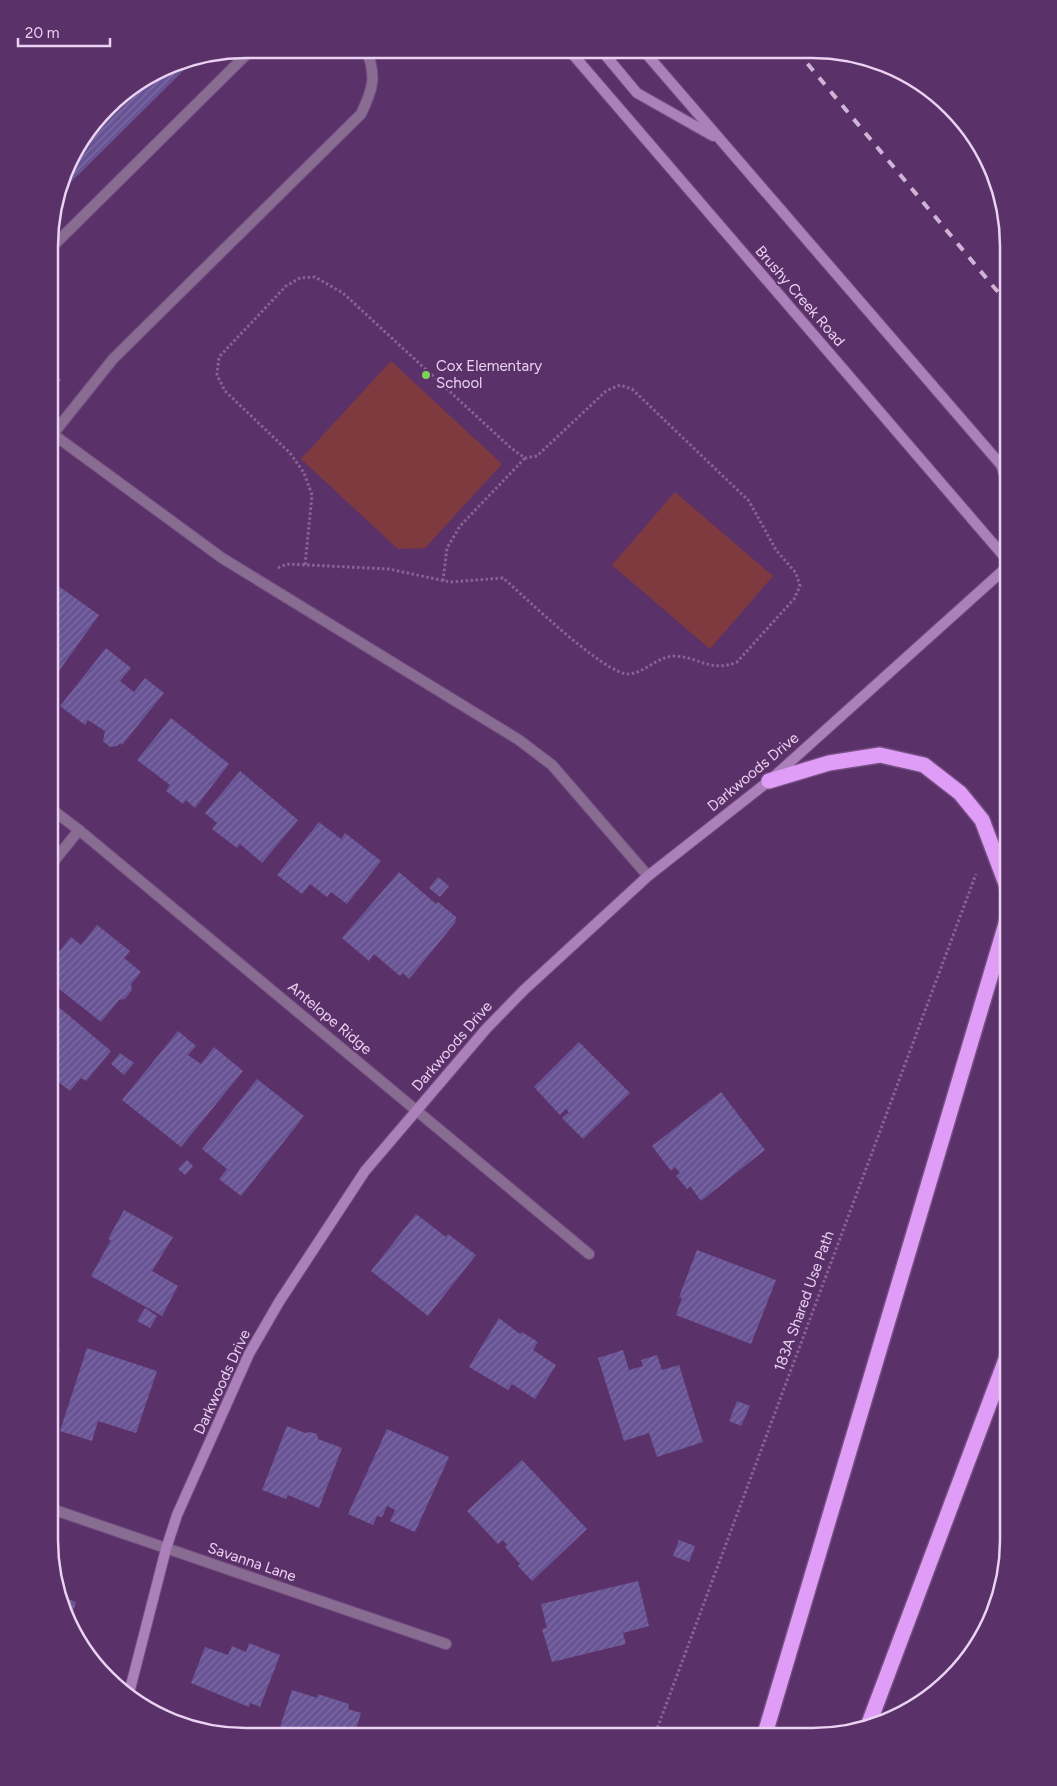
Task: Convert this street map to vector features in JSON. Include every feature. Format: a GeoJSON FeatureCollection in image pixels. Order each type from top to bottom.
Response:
{"type":"FeatureCollection","features":[{"type":"Feature","properties":{"kind":"highway"},"geometry":{"type":"LineString","coordinates":[[769,781],[829,762],[880,755],[924,765],[960,793],[982,820],[1000,868]]}},
{"type":"Feature","properties":{"kind":"highway"},"geometry":{"type":"LineString","coordinates":[[767,1728],[1000,944]]}},
{"type":"Feature","properties":{"kind":"highway"},"geometry":{"type":"LineString","coordinates":[[870,1719],[1000,1375]]}},
{"type":"Feature","properties":{"kind":"street"},"geometry":{"type":"LineString","coordinates":[[58,241],[243,58]]}},
{"type":"Feature","properties":{"kind":"street"},"geometry":{"type":"LineString","coordinates":[[58,426],[113,359],[361,114],[373,89],[372,64],[370,58]]}},
{"type":"Feature","properties":{"kind":"street","name":"Brushy Creek Road"},"geometry":{"type":"LineString","coordinates":[[576,58],[1000,552]]}},
{"type":"Feature","properties":{"kind":"street"},"geometry":{"type":"LineString","coordinates":[[608,58],[637,93],[721,141]]}},
{"type":"Feature","properties":{"kind":"street"},"geometry":{"type":"LineString","coordinates":[[650,58],[1000,464]]}},
{"type":"Feature","properties":{"kind":"street"},"geometry":{"type":"LineString","coordinates":[[58,438],[130,493],[222,558],[519,740],[552,765],[648,876]]}},
{"type":"Feature","properties":{"kind":"street","name":"Darkwoods Drive"},"geometry":{"type":"LineString","coordinates":[[130,1689],[166,1550],[177,1516],[249,1354],[279,1302],[365,1171],[486,1029],[524,990],[648,876],[769,781],[1000,573]]}},
{"type":"Feature","properties":{"kind":"street","name":"Antelope Ridge"},"geometry":{"type":"LineString","coordinates":[[58,814],[417,1109],[589,1254]]}},
{"type":"Feature","properties":{"kind":"street"},"geometry":{"type":"LineString","coordinates":[[58,856],[79,830]]}},
{"type":"Feature","properties":{"kind":"street","name":"Savanna Lane"},"geometry":{"type":"LineString","coordinates":[[58,1511],[166,1550],[446,1644]]}},
{"type":"Feature","properties":{"kind":"path"},"geometry":{"type":"LineString","coordinates":[[306,565],[312,495],[304,473],[290,453],[225,391],[217,376],[219,357],[286,286],[300,278],[315,277],[327,282],[343,293],[511,448],[526,458]]}},
{"type":"Feature","properties":{"kind":"path"},"geometry":{"type":"LineString","coordinates":[[277,568],[287,564],[389,569],[443,581],[450,582],[503,578],[594,657],[616,671],[628,674],[639,672],[662,658],[676,656],[725,667],[737,662],[794,599],[800,586],[796,573],[776,550],[748,501],[632,389],[620,385],[606,391],[538,456],[526,458],[460,526],[447,548],[443,581]]}},
{"type":"Feature","properties":{"kind":"path","name":"183A Shared Use Path"},"geometry":{"type":"LineString","coordinates":[[657,1728],[976,874]]}},
{"type":"Feature","properties":{"kind":"shaded area"},"geometry":{"type":"Polygon","coordinates":[[[391,361],[502,464],[425,548],[398,549],[301,459],[391,361]]]}},
{"type":"Feature","properties":{"kind":"shaded area"},"geometry":{"type":"Polygon","coordinates":[[[675,492],[773,576],[710,649],[612,565],[675,492]]]}},
{"type":"Feature","properties":{"kind":"building"},"geometry":{"type":"Polygon","coordinates":[[[188,66],[67,186],[89,141],[122,104],[141,89],[188,66]]]}},
{"type":"Feature","properties":{"kind":"building"},"geometry":{"type":"Polygon","coordinates":[[[58,586],[99,615],[58,672],[58,586]]]}},
{"type":"Feature","properties":{"kind":"building"},"geometry":{"type":"Polygon","coordinates":[[[106,648],[131,668],[120,681],[134,692],[145,678],[164,693],[122,745],[120,743],[117,746],[110,747],[103,741],[105,731],[88,720],[85,725],[60,706],[106,648]]]}},
{"type":"Feature","properties":{"kind":"building"},"geometry":{"type":"Polygon","coordinates":[[[171,718],[229,764],[195,808],[186,800],[183,804],[166,791],[170,785],[137,760],[171,718]]]}},
{"type":"Feature","properties":{"kind":"building"},"geometry":{"type":"Polygon","coordinates":[[[240,771],[298,820],[262,863],[240,844],[237,848],[212,829],[217,823],[205,813],[240,771]]]}},
{"type":"Feature","properties":{"kind":"building"},"geometry":{"type":"Polygon","coordinates":[[[319,822],[341,839],[345,833],[381,861],[347,904],[331,892],[327,897],[310,884],[302,894],[277,875],[319,822]]]}},
{"type":"Feature","properties":{"kind":"building"},"geometry":{"type":"Polygon","coordinates":[[[399,872],[436,904],[438,902],[456,917],[455,923],[409,979],[403,973],[400,976],[374,954],[369,961],[342,938],[399,872]]]}},
{"type":"Feature","properties":{"kind":"building"},"geometry":{"type":"Polygon","coordinates":[[[438,877],[449,886],[440,897],[429,888],[438,877]]]}},
{"type":"Feature","properties":{"kind":"building"},"geometry":{"type":"Polygon","coordinates":[[[97,925],[130,951],[124,958],[141,972],[131,984],[132,990],[125,999],[119,1000],[101,1022],[58,988],[58,953],[71,937],[81,945],[97,925]]]}},
{"type":"Feature","properties":{"kind":"building"},"geometry":{"type":"Polygon","coordinates":[[[58,1007],[111,1051],[86,1081],[81,1078],[70,1091],[58,1082],[58,1007]]]}},
{"type":"Feature","properties":{"kind":"building"},"geometry":{"type":"Polygon","coordinates":[[[178,1031],[196,1046],[188,1055],[201,1064],[214,1047],[243,1071],[181,1147],[122,1100],[178,1031]]]}},
{"type":"Feature","properties":{"kind":"building"},"geometry":{"type":"Polygon","coordinates":[[[579,1042],[630,1093],[583,1139],[562,1118],[569,1112],[566,1109],[560,1115],[534,1087],[579,1042]]]}},
{"type":"Feature","properties":{"kind":"building"},"geometry":{"type":"Polygon","coordinates":[[[120,1053],[134,1063],[124,1075],[111,1064],[120,1053]]]}},
{"type":"Feature","properties":{"kind":"building"},"geometry":{"type":"Polygon","coordinates":[[[257,1079],[304,1116],[241,1196],[219,1179],[227,1169],[202,1149],[257,1079]]]}},
{"type":"Feature","properties":{"kind":"building"},"geometry":{"type":"Polygon","coordinates":[[[721,1092],[765,1150],[701,1201],[690,1186],[687,1189],[676,1176],[680,1173],[675,1167],[671,1171],[652,1146],[721,1092]]]}},
{"type":"Feature","properties":{"kind":"building"},"geometry":{"type":"Polygon","coordinates":[[[187,1160],[193,1166],[185,1175],[178,1169],[187,1160]]]}},
{"type":"Feature","properties":{"kind":"building"},"geometry":{"type":"Polygon","coordinates":[[[124,1210],[173,1237],[152,1271],[178,1286],[162,1316],[91,1276],[111,1240],[108,1239],[124,1210]]]}},
{"type":"Feature","properties":{"kind":"building"},"geometry":{"type":"Polygon","coordinates":[[[416,1214],[446,1237],[448,1234],[476,1255],[428,1316],[371,1271],[416,1214]]]}},
{"type":"Feature","properties":{"kind":"building"},"geometry":{"type":"Polygon","coordinates":[[[697,1250],[776,1280],[751,1344],[676,1315],[682,1298],[679,1297],[697,1250]]]}},
{"type":"Feature","properties":{"kind":"building"},"geometry":{"type":"Polygon","coordinates":[[[145,1308],[157,1316],[150,1328],[137,1321],[145,1308]]]}},
{"type":"Feature","properties":{"kind":"building"},"geometry":{"type":"Polygon","coordinates":[[[499,1318],[520,1334],[522,1332],[538,1342],[533,1350],[556,1365],[535,1399],[512,1384],[508,1390],[469,1367],[499,1318]]]}},
{"type":"Feature","properties":{"kind":"building"},"geometry":{"type":"Polygon","coordinates":[[[87,1348],[157,1371],[136,1433],[98,1421],[92,1441],[60,1431],[87,1348]]]}},
{"type":"Feature","properties":{"kind":"building"},"geometry":{"type":"Polygon","coordinates":[[[623,1350],[629,1370],[643,1366],[641,1360],[657,1355],[662,1370],[679,1365],[703,1442],[657,1457],[649,1433],[624,1441],[598,1358],[623,1350]]]}},
{"type":"Feature","properties":{"kind":"building"},"geometry":{"type":"Polygon","coordinates":[[[737,1401],[750,1406],[741,1426],[729,1421],[737,1401]]]}},
{"type":"Feature","properties":{"kind":"building"},"geometry":{"type":"Polygon","coordinates":[[[287,1426],[305,1433],[317,1434],[318,1439],[342,1448],[319,1508],[288,1495],[286,1499],[262,1490],[287,1426]]]}},
{"type":"Feature","properties":{"kind":"building"},"geometry":{"type":"Polygon","coordinates":[[[387,1429],[449,1457],[415,1532],[390,1521],[395,1510],[387,1506],[382,1517],[377,1516],[373,1525],[348,1514],[387,1429]]]}},
{"type":"Feature","properties":{"kind":"building"},"geometry":{"type":"Polygon","coordinates":[[[522,1460],[587,1529],[532,1581],[518,1566],[520,1564],[505,1547],[507,1545],[503,1540],[498,1544],[467,1511],[522,1460]]]}},
{"type":"Feature","properties":{"kind":"building"},"geometry":{"type":"Polygon","coordinates":[[[679,1540],[695,1546],[689,1562],[673,1556],[679,1540]]]}},
{"type":"Feature","properties":{"kind":"building"},"geometry":{"type":"Polygon","coordinates":[[[638,1581],[649,1626],[623,1633],[626,1644],[552,1662],[542,1629],[547,1628],[541,1604],[638,1581]]]}},
{"type":"Feature","properties":{"kind":"building"},"geometry":{"type":"Polygon","coordinates":[[[66,1598],[76,1602],[72,1613],[66,1598]]]}},
{"type":"Feature","properties":{"kind":"building"},"geometry":{"type":"Polygon","coordinates":[[[249,1643],[280,1655],[260,1707],[250,1703],[249,1707],[191,1683],[205,1647],[228,1655],[232,1646],[246,1652],[249,1643]]]}},
{"type":"Feature","properties":{"kind":"building"},"geometry":{"type":"Polygon","coordinates":[[[292,1690],[317,1698],[318,1694],[349,1704],[348,1709],[361,1713],[356,1728],[280,1728],[292,1690]]]}},
{"type":"Feature","properties":{"kind":"railway"},"geometry":{"type":"LineString","coordinates":[[803,58],[1000,294]]}},
{"type":"Feature","properties":{"kind":"place","name":"Cox Elementary School"},"geometry":{"type":"Point","coordinates":[426,375]}}]}
